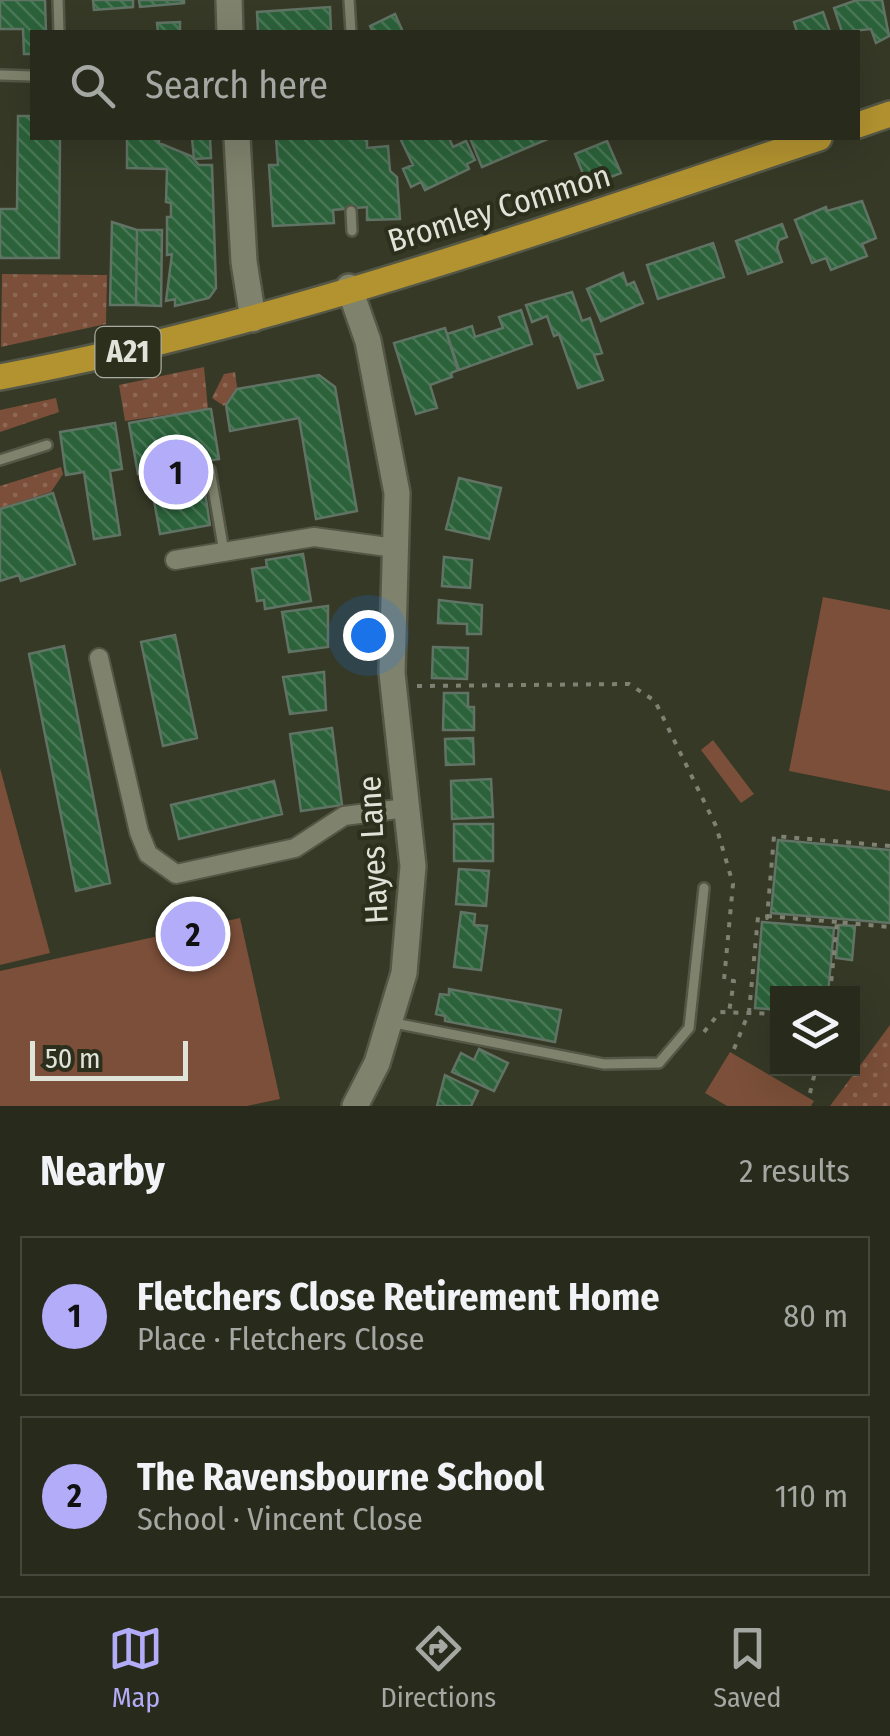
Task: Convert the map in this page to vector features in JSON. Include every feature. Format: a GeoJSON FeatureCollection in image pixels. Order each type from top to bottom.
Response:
{"type":"FeatureCollection","features":[{"type":"Feature","properties":{"kind":"main road"},"geometry":{"type":"LineString","coordinates":[[230,30],[235,1]]}},
{"type":"Feature","properties":{"kind":"main road"},"geometry":{"type":"LineString","coordinates":[[860,124],[890,114]]}},
{"type":"Feature","properties":{"kind":"main road"},"geometry":{"type":"LineString","coordinates":[[236,140],[244,262],[254,319]]}},
{"type":"Feature","properties":{"kind":"main road","name":"Bromley Common"},"geometry":{"type":"LineString","coordinates":[[254,319],[584,218],[813,140]]}},
{"type":"Feature","properties":{"kind":"main road","name":"Hayes Lane"},"geometry":{"type":"LineString","coordinates":[[350,288],[368,341],[386,421],[396,493],[393,686],[412,866],[409,939],[391,1022],[355,1106]]}},
{"type":"Feature","properties":{"kind":"main road","name":"A21"},"geometry":{"type":"LineString","coordinates":[[0,378],[160,345],[254,319]]}},
{"type":"Feature","properties":{"kind":"street"},"geometry":{"type":"LineString","coordinates":[[175,560],[314,537],[395,548]]}},
{"type":"Feature","properties":{"kind":"street"},"geometry":{"type":"LineString","coordinates":[[100,658],[139,832],[148,854],[176,874],[295,848],[344,816],[406,808]]}},
{"type":"Feature","properties":{"kind":"lane"},"geometry":{"type":"LineString","coordinates":[[58,0],[59,30]]}},
{"type":"Feature","properties":{"kind":"lane"},"geometry":{"type":"LineString","coordinates":[[349,0],[352,30]]}},
{"type":"Feature","properties":{"kind":"lane"},"geometry":{"type":"LineString","coordinates":[[0,75],[30,76]]}},
{"type":"Feature","properties":{"kind":"lane"},"geometry":{"type":"LineString","coordinates":[[350,211],[352,231]]}},
{"type":"Feature","properties":{"kind":"lane"},"geometry":{"type":"LineString","coordinates":[[0,460],[47,445]]}},
{"type":"Feature","properties":{"kind":"lane"},"geometry":{"type":"LineString","coordinates":[[210,470],[224,552]]}},
{"type":"Feature","properties":{"kind":"lane"},"geometry":{"type":"LineString","coordinates":[[391,1022],[604,1064],[658,1064],[689,1028],[704,888]]}},
{"type":"Feature","properties":{"kind":"path"},"geometry":{"type":"LineString","coordinates":[[393,686],[629,684],[645,692],[655,702],[713,817],[733,884],[724,980],[734,982],[729,1012]]}},
{"type":"Feature","properties":{"kind":"path"},"geometry":{"type":"LineString","coordinates":[[767,916],[774,836],[890,846]]}},
{"type":"Feature","properties":{"kind":"path"},"geometry":{"type":"LineString","coordinates":[[734,1049],[749,1012],[758,917],[890,926]]}},
{"type":"Feature","properties":{"kind":"path"},"geometry":{"type":"LineString","coordinates":[[831,986],[837,922]]}},
{"type":"Feature","properties":{"kind":"path"},"geometry":{"type":"LineString","coordinates":[[698,1038],[720,1012],[770,1013]]}},
{"type":"Feature","properties":{"kind":"path"},"geometry":{"type":"LineString","coordinates":[[810,1093],[814,1076]]}},
{"type":"Feature","properties":{"kind":"shaded area"},"geometry":{"type":"Polygon","coordinates":[[[2,274],[107,275],[106,324],[1,347],[2,274]]]}},
{"type":"Feature","properties":{"kind":"shaded area"},"geometry":{"type":"Polygon","coordinates":[[[204,367],[208,409],[125,421],[119,385],[204,367]]]}},
{"type":"Feature","properties":{"kind":"shaded area"},"geometry":{"type":"Polygon","coordinates":[[[235,372],[237,387],[224,406],[212,398],[224,374],[235,372]]]}},
{"type":"Feature","properties":{"kind":"shaded area"},"geometry":{"type":"Polygon","coordinates":[[[56,398],[59,412],[0,432],[0,410],[56,398]]]}},
{"type":"Feature","properties":{"kind":"shaded area"},"geometry":{"type":"Polygon","coordinates":[[[61,467],[63,474],[51,492],[0,508],[0,486],[61,467]]]}},
{"type":"Feature","properties":{"kind":"shaded area"},"geometry":{"type":"Polygon","coordinates":[[[823,597],[890,610],[890,791],[789,771],[823,597]]]}},
{"type":"Feature","properties":{"kind":"shaded area"},"geometry":{"type":"Polygon","coordinates":[[[713,740],[754,794],[741,803],[701,750],[713,740]]]}},
{"type":"Feature","properties":{"kind":"shaded area"},"geometry":{"type":"Polygon","coordinates":[[[0,768],[50,953],[0,965],[0,768]]]}},
{"type":"Feature","properties":{"kind":"shaded area"},"geometry":{"type":"Polygon","coordinates":[[[240,918],[280,1099],[247,1106],[0,1106],[0,971],[240,918]]]}},
{"type":"Feature","properties":{"kind":"shaded area"},"geometry":{"type":"Polygon","coordinates":[[[890,1025],[890,1106],[830,1106],[852,1076],[860,1076],[860,1066],[890,1025]]]}},
{"type":"Feature","properties":{"kind":"shaded area"},"geometry":{"type":"Polygon","coordinates":[[[730,1052],[814,1101],[811,1106],[727,1106],[705,1093],[730,1052]]]}},
{"type":"Feature","properties":{"kind":"building"},"geometry":{"type":"Polygon","coordinates":[[[0,0],[45,0],[46,30],[30,30],[30,54],[24,54],[23,29],[0,29],[0,0]]]}},
{"type":"Feature","properties":{"kind":"building"},"geometry":{"type":"Polygon","coordinates":[[[93,0],[133,0],[133,7],[94,10],[93,0]]]}},
{"type":"Feature","properties":{"kind":"building"},"geometry":{"type":"Polygon","coordinates":[[[139,0],[184,0],[184,3],[140,7],[139,0]]]}},
{"type":"Feature","properties":{"kind":"building"},"geometry":{"type":"Polygon","coordinates":[[[857,0],[882,0],[889,36],[876,43],[871,29],[841,30],[834,8],[857,0]]]}},
{"type":"Feature","properties":{"kind":"building"},"geometry":{"type":"Polygon","coordinates":[[[330,7],[331,30],[258,30],[257,12],[330,7]]]}},
{"type":"Feature","properties":{"kind":"building"},"geometry":{"type":"Polygon","coordinates":[[[823,12],[829,30],[796,30],[794,22],[823,12]]]}},
{"type":"Feature","properties":{"kind":"building"},"geometry":{"type":"Polygon","coordinates":[[[395,14],[402,30],[372,30],[370,26],[395,14]]]}},
{"type":"Feature","properties":{"kind":"building"},"geometry":{"type":"Polygon","coordinates":[[[180,22],[180,30],[158,30],[157,23],[180,22]]]}},
{"type":"Feature","properties":{"kind":"building"},"geometry":{"type":"Polygon","coordinates":[[[18,116],[30,116],[30,140],[60,140],[59,258],[0,258],[0,209],[17,209],[18,116]]]}},
{"type":"Feature","properties":{"kind":"building"},"geometry":{"type":"Polygon","coordinates":[[[127,140],[159,140],[191,156],[199,165],[212,165],[216,288],[209,298],[175,306],[175,299],[166,301],[172,254],[167,255],[171,203],[166,202],[167,169],[127,168],[127,140]]]}},
{"type":"Feature","properties":{"kind":"building"},"geometry":{"type":"Polygon","coordinates":[[[192,140],[210,140],[211,158],[194,159],[192,140]]]}},
{"type":"Feature","properties":{"kind":"building"},"geometry":{"type":"Polygon","coordinates":[[[276,140],[367,140],[367,148],[388,146],[390,171],[397,177],[400,219],[367,220],[367,207],[333,210],[334,223],[273,226],[269,165],[278,165],[276,140]]]}},
{"type":"Feature","properties":{"kind":"building"},"geometry":{"type":"Polygon","coordinates":[[[401,140],[450,140],[453,147],[466,141],[475,160],[467,164],[469,169],[425,190],[421,182],[411,187],[403,169],[413,165],[401,140]]]}},
{"type":"Feature","properties":{"kind":"building"},"geometry":{"type":"Polygon","coordinates":[[[471,140],[545,140],[482,167],[471,140]]]}},
{"type":"Feature","properties":{"kind":"building"},"geometry":{"type":"Polygon","coordinates":[[[607,141],[621,173],[588,186],[575,154],[607,141]]]}},
{"type":"Feature","properties":{"kind":"building"},"geometry":{"type":"Polygon","coordinates":[[[862,201],[876,238],[862,244],[867,256],[831,270],[826,258],[812,263],[795,220],[826,207],[827,211],[862,201]]]}},
{"type":"Feature","properties":{"kind":"building"},"geometry":{"type":"Polygon","coordinates":[[[112,222],[137,230],[136,305],[110,305],[112,222]]]}},
{"type":"Feature","properties":{"kind":"building"},"geometry":{"type":"Polygon","coordinates":[[[782,224],[787,237],[779,240],[777,248],[782,262],[748,274],[736,241],[782,224]]]}},
{"type":"Feature","properties":{"kind":"building"},"geometry":{"type":"Polygon","coordinates":[[[137,230],[162,230],[161,306],[136,305],[137,230]]]}},
{"type":"Feature","properties":{"kind":"building"},"geometry":{"type":"Polygon","coordinates":[[[713,243],[724,277],[658,299],[647,265],[713,243]]]}},
{"type":"Feature","properties":{"kind":"building"},"geometry":{"type":"Polygon","coordinates":[[[623,273],[627,285],[634,282],[643,303],[601,321],[587,289],[623,273]]]}},
{"type":"Feature","properties":{"kind":"building"},"geometry":{"type":"Polygon","coordinates":[[[572,292],[582,321],[590,318],[602,353],[594,355],[603,380],[578,388],[559,334],[554,336],[547,316],[532,322],[526,305],[572,292]]]}},
{"type":"Feature","properties":{"kind":"building"},"geometry":{"type":"Polygon","coordinates":[[[521,310],[532,344],[459,370],[447,334],[472,326],[475,337],[503,328],[499,317],[521,310]]]}},
{"type":"Feature","properties":{"kind":"building"},"geometry":{"type":"Polygon","coordinates":[[[445,328],[458,370],[451,373],[452,377],[430,385],[437,408],[416,414],[394,343],[445,328]]]}},
{"type":"Feature","properties":{"kind":"building"},"geometry":{"type":"Polygon","coordinates":[[[319,375],[335,387],[357,511],[316,519],[299,418],[230,431],[226,405],[237,389],[319,375]]]}},
{"type":"Feature","properties":{"kind":"building"},"geometry":{"type":"Polygon","coordinates":[[[211,409],[219,459],[184,465],[188,488],[204,486],[210,525],[160,534],[153,495],[170,492],[166,469],[138,474],[129,423],[211,409]]]}},
{"type":"Feature","properties":{"kind":"building"},"geometry":{"type":"Polygon","coordinates":[[[115,423],[122,469],[110,471],[120,535],[94,539],[84,472],[66,475],[60,432],[115,423]]]}},
{"type":"Feature","properties":{"kind":"building"},"geometry":{"type":"Polygon","coordinates":[[[459,478],[501,488],[489,539],[446,529],[459,478]]]}},
{"type":"Feature","properties":{"kind":"building"},"geometry":{"type":"Polygon","coordinates":[[[53,493],[75,564],[21,581],[19,575],[0,581],[0,509],[53,493]]]}},
{"type":"Feature","properties":{"kind":"building"},"geometry":{"type":"Polygon","coordinates":[[[303,554],[311,601],[265,609],[264,600],[257,601],[252,569],[267,567],[266,560],[303,554]]]}},
{"type":"Feature","properties":{"kind":"building"},"geometry":{"type":"Polygon","coordinates":[[[444,557],[472,560],[470,588],[442,586],[444,557]]]}},
{"type":"Feature","properties":{"kind":"building"},"geometry":{"type":"Polygon","coordinates":[[[439,600],[482,605],[481,634],[467,634],[467,624],[438,623],[439,600]]]}},
{"type":"Feature","properties":{"kind":"building"},"geometry":{"type":"Polygon","coordinates":[[[328,606],[328,647],[289,652],[282,612],[328,606]]]}},
{"type":"Feature","properties":{"kind":"building"},"geometry":{"type":"Polygon","coordinates":[[[175,635],[197,738],[163,746],[141,642],[175,635]]]}},
{"type":"Feature","properties":{"kind":"building"},"geometry":{"type":"Polygon","coordinates":[[[64,646],[110,883],[76,891],[29,654],[64,646]]]}},
{"type":"Feature","properties":{"kind":"building"},"geometry":{"type":"Polygon","coordinates":[[[433,647],[468,648],[467,679],[432,678],[433,647]]]}},
{"type":"Feature","properties":{"kind":"building"},"geometry":{"type":"Polygon","coordinates":[[[324,672],[326,710],[290,714],[283,677],[324,672]]]}},
{"type":"Feature","properties":{"kind":"building"},"geometry":{"type":"Polygon","coordinates":[[[444,693],[468,693],[468,707],[474,707],[474,730],[443,730],[444,693]]]}},
{"type":"Feature","properties":{"kind":"building"},"geometry":{"type":"Polygon","coordinates":[[[332,728],[342,805],[301,811],[290,734],[332,728]]]}},
{"type":"Feature","properties":{"kind":"building"},"geometry":{"type":"Polygon","coordinates":[[[473,738],[474,764],[446,765],[445,739],[473,738]]]}},
{"type":"Feature","properties":{"kind":"building"},"geometry":{"type":"Polygon","coordinates":[[[491,779],[493,817],[452,819],[451,781],[491,779]]]}},
{"type":"Feature","properties":{"kind":"building"},"geometry":{"type":"Polygon","coordinates":[[[274,781],[282,814],[179,839],[171,805],[274,781]]]}},
{"type":"Feature","properties":{"kind":"building"},"geometry":{"type":"Polygon","coordinates":[[[454,824],[493,824],[493,861],[454,861],[454,824]]]}},
{"type":"Feature","properties":{"kind":"building"},"geometry":{"type":"Polygon","coordinates":[[[778,840],[890,850],[890,923],[771,913],[778,840]]]}},
{"type":"Feature","properties":{"kind":"building"},"geometry":{"type":"Polygon","coordinates":[[[459,869],[489,871],[486,906],[456,904],[459,869]]]}},
{"type":"Feature","properties":{"kind":"building"},"geometry":{"type":"Polygon","coordinates":[[[461,912],[475,914],[474,925],[487,926],[481,970],[454,967],[461,912]]]}},
{"type":"Feature","properties":{"kind":"building"},"geometry":{"type":"Polygon","coordinates":[[[762,922],[834,928],[829,986],[770,986],[770,1009],[755,1008],[762,922]]]}},
{"type":"Feature","properties":{"kind":"building"},"geometry":{"type":"Polygon","coordinates":[[[839,925],[855,926],[852,960],[836,958],[839,925]]]}},
{"type":"Feature","properties":{"kind":"building"},"geometry":{"type":"Polygon","coordinates":[[[449,989],[561,1010],[555,1042],[445,1021],[445,1016],[436,1014],[440,994],[449,995],[449,989]]]}},
{"type":"Feature","properties":{"kind":"building"},"geometry":{"type":"Polygon","coordinates":[[[479,1049],[508,1063],[494,1091],[452,1072],[461,1053],[474,1060],[479,1049]]]}},
{"type":"Feature","properties":{"kind":"building"},"geometry":{"type":"Polygon","coordinates":[[[445,1075],[478,1091],[471,1106],[437,1106],[445,1075]]]}},
{"type":"Feature","properties":{"kind":"place","name":"Fletchers Close Retirement Home"},"geometry":{"type":"Point","coordinates":[176,472]}},
{"type":"Feature","properties":{"kind":"place","name":"The Ravensbourne School"},"geometry":{"type":"Point","coordinates":[193,934]}}]}
